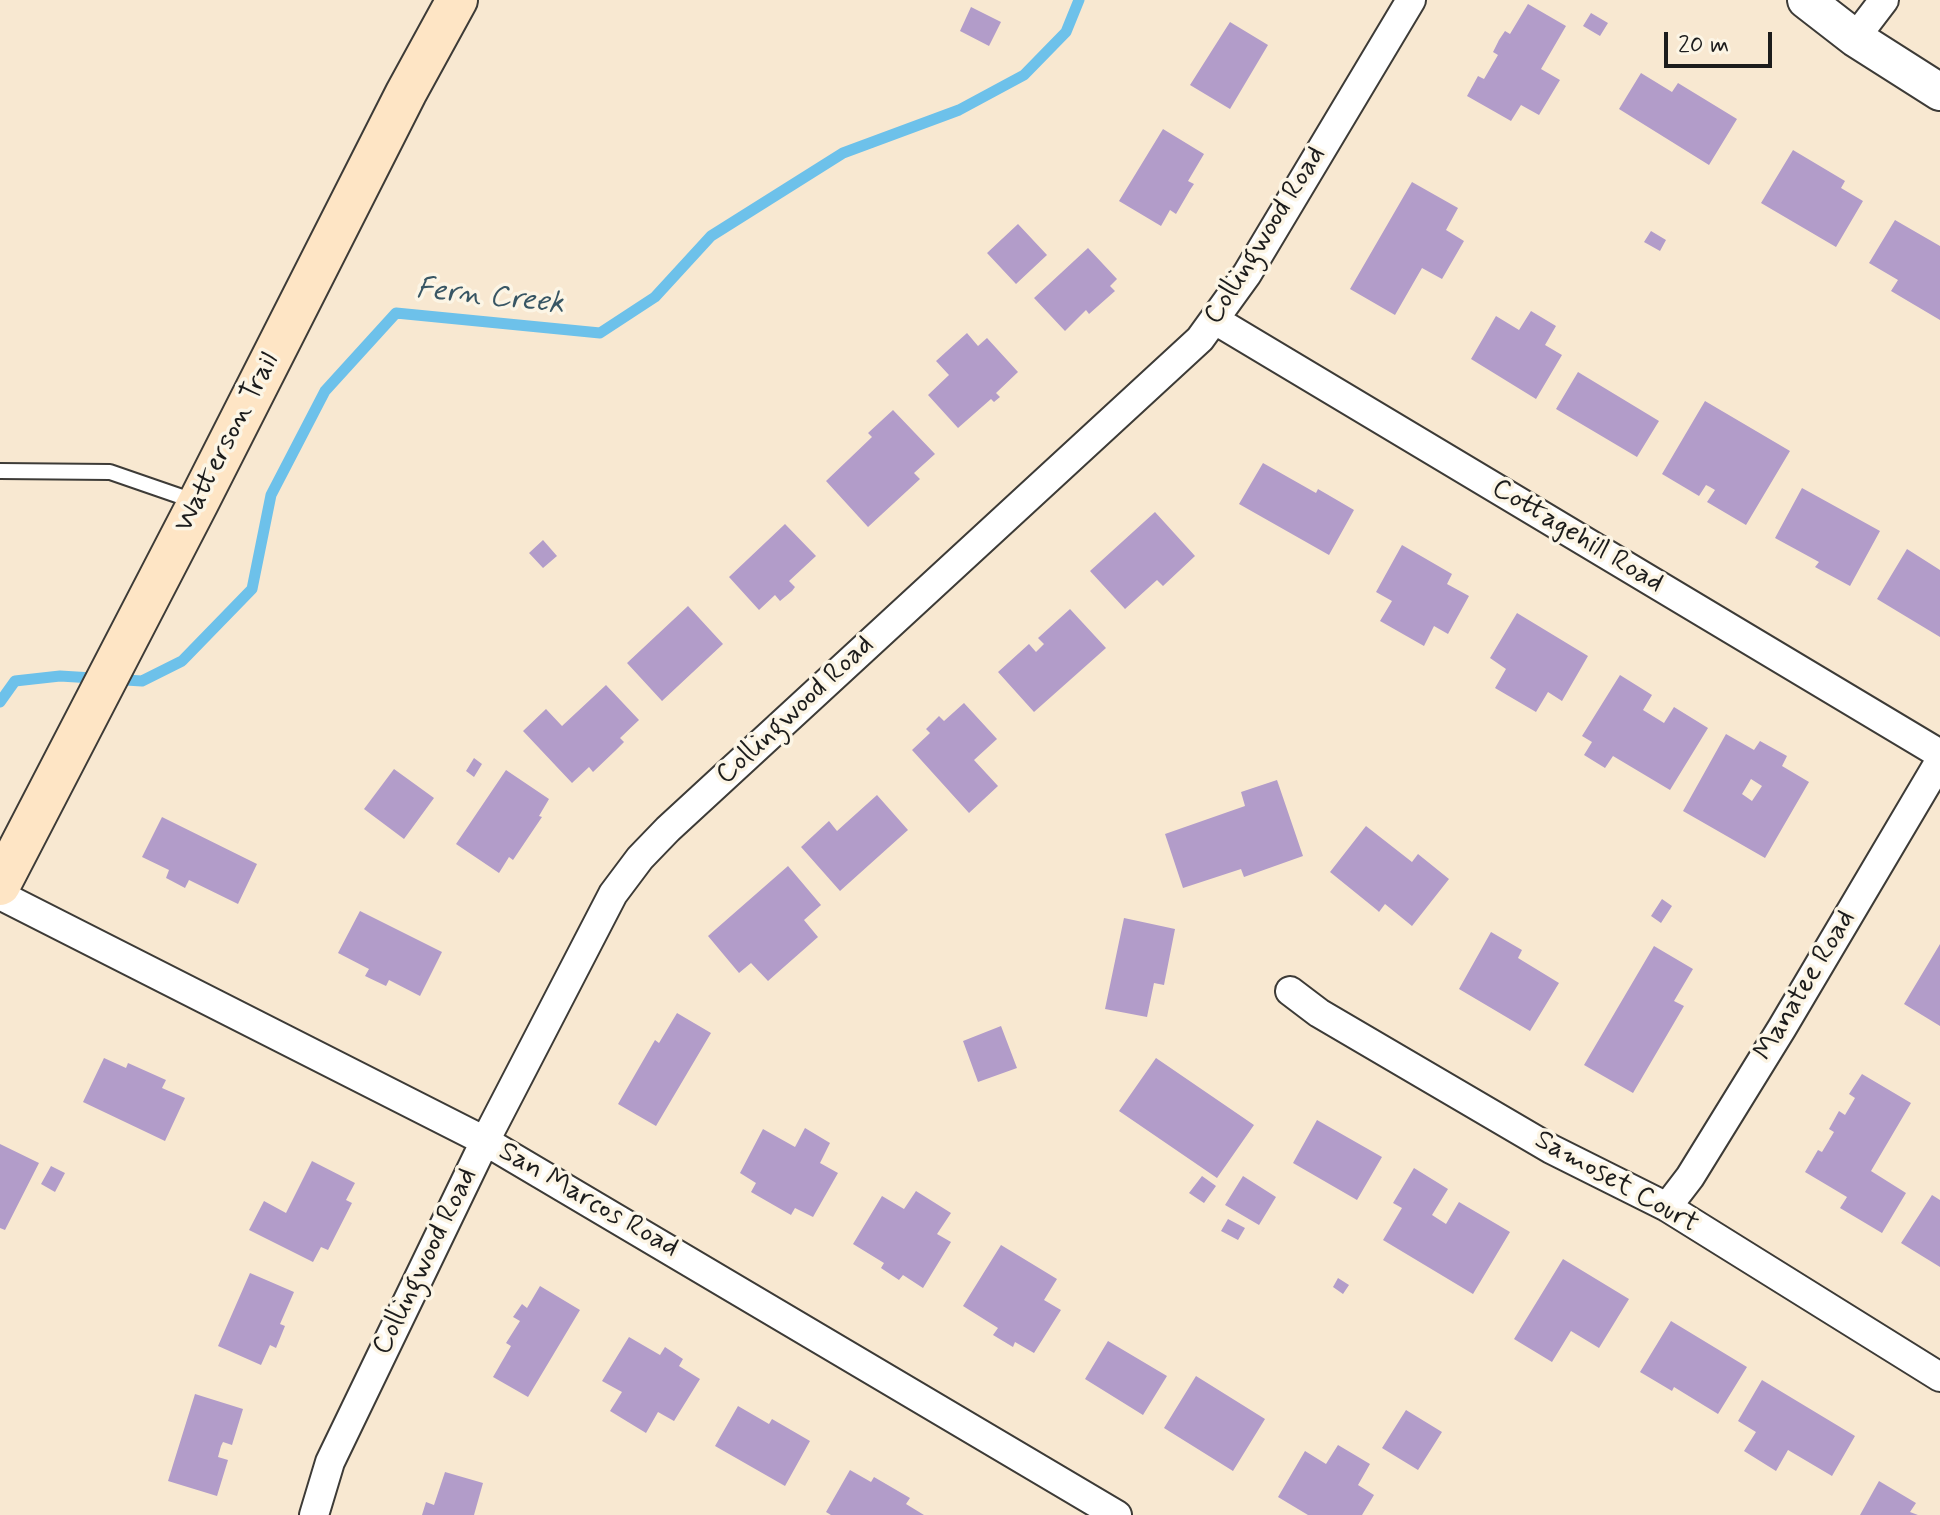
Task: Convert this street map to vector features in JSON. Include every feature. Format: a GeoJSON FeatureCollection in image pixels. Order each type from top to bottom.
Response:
{"type":"FeatureCollection","features":[{"type":"Feature","properties":{"kind":"main road","name":"Watterson Trail"},"geometry":{"type":"LineString","coordinates":[[0,885],[406,93],[457,0]]}},
{"type":"Feature","properties":{"kind":"street","name":"Collingwood Road"},"geometry":{"type":"LineString","coordinates":[[314,1515],[330,1462],[485,1141],[613,894],[640,858],[680,818],[1200,339],[1247,274],[1411,0]]}},
{"type":"Feature","properties":{"kind":"street"},"geometry":{"type":"LineString","coordinates":[[1806,0],[1855,38],[1940,92]]}},
{"type":"Feature","properties":{"kind":"street"},"geometry":{"type":"LineString","coordinates":[[1855,38],[1884,0]]}},
{"type":"Feature","properties":{"kind":"street","name":"Cottagehill Road"},"geometry":{"type":"LineString","coordinates":[[1215,320],[1940,754]]}},
{"type":"Feature","properties":{"kind":"street","name":"Manatee Road"},"geometry":{"type":"LineString","coordinates":[[1667,1207],[1690,1177],[1782,1028],[1940,761]]}},
{"type":"Feature","properties":{"kind":"street","name":"San Marcos Road"},"geometry":{"type":"LineString","coordinates":[[0,895],[485,1141],[1117,1515]]}},
{"type":"Feature","properties":{"kind":"street","name":"Samoset Court"},"geometry":{"type":"LineString","coordinates":[[1290,991],[1319,1013],[1551,1149],[1667,1207],[1940,1377]]}},
{"type":"Feature","properties":{"kind":"lane"},"geometry":{"type":"LineString","coordinates":[[0,471],[110,472],[198,503]]}},
{"type":"Feature","properties":{"kind":"building"},"geometry":{"type":"Polygon","coordinates":[[[1528,4],[1566,26],[1541,69],[1560,80],[1539,115],[1521,105],[1511,121],[1467,96],[1478,76],[1484,79],[1498,55],[1493,52],[1499,40],[1505,31],[1510,34],[1528,4]]]}},
{"type":"Feature","properties":{"kind":"building"},"geometry":{"type":"Polygon","coordinates":[[[971,7],[1001,22],[989,46],[960,31],[971,7]]]}},
{"type":"Feature","properties":{"kind":"building"},"geometry":{"type":"Polygon","coordinates":[[[1591,13],[1608,23],[1600,36],[1583,26],[1591,13]]]}},
{"type":"Feature","properties":{"kind":"building"},"geometry":{"type":"Polygon","coordinates":[[[1230,22],[1268,45],[1230,109],[1190,85],[1230,22]]]}},
{"type":"Feature","properties":{"kind":"building"},"geometry":{"type":"Polygon","coordinates":[[[1641,73],[1672,92],[1678,83],[1737,119],[1709,165],[1619,109],[1641,73]]]}},
{"type":"Feature","properties":{"kind":"building"},"geometry":{"type":"Polygon","coordinates":[[[1163,129],[1204,154],[1188,181],[1194,184],[1176,214],[1170,210],[1161,226],[1119,201],[1163,129]]]}},
{"type":"Feature","properties":{"kind":"building"},"geometry":{"type":"Polygon","coordinates":[[[1793,150],[1845,181],[1841,188],[1863,201],[1836,247],[1761,203],[1793,150]]]}},
{"type":"Feature","properties":{"kind":"building"},"geometry":{"type":"Polygon","coordinates":[[[1412,182],[1458,208],[1446,230],[1464,241],[1442,279],[1422,268],[1395,315],[1350,289],[1412,182]]]}},
{"type":"Feature","properties":{"kind":"building"},"geometry":{"type":"Polygon","coordinates":[[[1895,220],[1940,246],[1940,320],[1891,291],[1898,280],[1869,263],[1895,220]]]}},
{"type":"Feature","properties":{"kind":"building"},"geometry":{"type":"Polygon","coordinates":[[[1018,224],[1047,255],[1016,284],[987,253],[1018,224]]]}},
{"type":"Feature","properties":{"kind":"building"},"geometry":{"type":"Polygon","coordinates":[[[1651,231],[1666,240],[1660,251],[1644,242],[1651,231]]]}},
{"type":"Feature","properties":{"kind":"building"},"geometry":{"type":"Polygon","coordinates":[[[1088,248],[1117,279],[1110,286],[1115,291],[1089,314],[1086,310],[1065,331],[1034,298],[1088,248]]]}},
{"type":"Feature","properties":{"kind":"building"},"geometry":{"type":"Polygon","coordinates":[[[1531,311],[1556,326],[1545,345],[1562,355],[1536,399],[1471,359],[1496,316],[1519,330],[1531,311]]]}},
{"type":"Feature","properties":{"kind":"building"},"geometry":{"type":"Polygon","coordinates":[[[967,333],[978,346],[987,338],[1018,372],[996,393],[1000,397],[994,402],[991,399],[958,428],[928,395],[949,375],[936,361],[967,333]]]}},
{"type":"Feature","properties":{"kind":"building"},"geometry":{"type":"Polygon","coordinates":[[[1578,372],[1659,421],[1637,457],[1556,409],[1578,372]]]}},
{"type":"Feature","properties":{"kind":"building"},"geometry":{"type":"Polygon","coordinates":[[[1705,401],[1790,451],[1746,525],[1707,502],[1715,490],[1706,485],[1699,496],[1662,474],[1705,401]]]}},
{"type":"Feature","properties":{"kind":"building"},"geometry":{"type":"Polygon","coordinates":[[[893,410],[935,454],[914,473],[920,479],[868,527],[826,481],[872,437],[868,433],[893,410]]]}},
{"type":"Feature","properties":{"kind":"building"},"geometry":{"type":"Polygon","coordinates":[[[1263,463],[1354,510],[1329,555],[1239,504],[1263,463]]]}},
{"type":"Feature","properties":{"kind":"building"},"geometry":{"type":"Polygon","coordinates":[[[1802,488],[1880,531],[1850,586],[1815,567],[1819,562],[1775,538],[1802,488]]]}},
{"type":"Feature","properties":{"kind":"building"},"geometry":{"type":"Polygon","coordinates":[[[1155,512],[1195,556],[1163,586],[1157,580],[1125,609],[1090,571],[1155,512]]]}},
{"type":"Feature","properties":{"kind":"building"},"geometry":{"type":"Polygon","coordinates":[[[785,524],[816,556],[789,581],[795,587],[792,591],[780,601],[775,595],[759,610],[729,577],[785,524]]]}},
{"type":"Feature","properties":{"kind":"building"},"geometry":{"type":"Polygon","coordinates":[[[543,540],[557,556],[543,568],[529,553],[543,540]]]}},
{"type":"Feature","properties":{"kind":"building"},"geometry":{"type":"Polygon","coordinates":[[[1402,545],[1452,574],[1447,584],[1469,596],[1448,634],[1434,626],[1424,646],[1380,621],[1392,601],[1376,592],[1402,545]]]}},
{"type":"Feature","properties":{"kind":"building"},"geometry":{"type":"Polygon","coordinates":[[[1907,549],[1940,570],[1940,637],[1877,599],[1907,549]]]}},
{"type":"Feature","properties":{"kind":"building"},"geometry":{"type":"Polygon","coordinates":[[[688,606],[723,644],[662,701],[627,663],[688,606]]]}},
{"type":"Feature","properties":{"kind":"building"},"geometry":{"type":"Polygon","coordinates":[[[1070,609],[1106,648],[1034,712],[998,672],[1029,644],[1036,652],[1044,644],[1038,638],[1070,609]]]}},
{"type":"Feature","properties":{"kind":"building"},"geometry":{"type":"Polygon","coordinates":[[[1517,613],[1588,656],[1562,701],[1548,692],[1536,712],[1495,688],[1506,669],[1490,658],[1517,613]]]}},
{"type":"Feature","properties":{"kind":"building"},"geometry":{"type":"Polygon","coordinates":[[[1620,675],[1652,695],[1643,710],[1664,723],[1674,707],[1708,728],[1670,790],[1613,756],[1605,768],[1584,755],[1592,742],[1582,736],[1620,675]]]}},
{"type":"Feature","properties":{"kind":"building"},"geometry":{"type":"Polygon","coordinates":[[[606,685],[639,720],[620,738],[624,742],[593,772],[589,767],[572,783],[523,731],[546,709],[562,726],[606,685]]]}},
{"type":"Feature","properties":{"kind":"building"},"geometry":{"type":"Polygon","coordinates":[[[964,703],[997,739],[974,760],[998,786],[969,813],[912,750],[930,733],[926,729],[939,716],[944,721],[964,703]]]}},
{"type":"Feature","properties":{"kind":"building"},"geometry":{"type":"Polygon","coordinates":[[[1726,734],[1754,750],[1760,741],[1787,756],[1782,766],[1809,782],[1765,858],[1683,811],[1726,734]],[[1751,779],[1742,794],[1752,801],[1762,786],[1751,779]]]}},
{"type":"Feature","properties":{"kind":"building"},"geometry":{"type":"Polygon","coordinates":[[[474,758],[482,764],[474,777],[466,771],[474,758]]]}},
{"type":"Feature","properties":{"kind":"building"},"geometry":{"type":"Polygon","coordinates":[[[394,769],[434,798],[404,839],[364,809],[394,769]]]}},
{"type":"Feature","properties":{"kind":"building"},"geometry":{"type":"Polygon","coordinates":[[[506,770],[549,799],[539,816],[542,817],[513,860],[509,857],[499,873],[456,844],[506,770]]]}},
{"type":"Feature","properties":{"kind":"building"},"geometry":{"type":"Polygon","coordinates":[[[1277,780],[1303,856],[1244,877],[1241,869],[1183,888],[1165,834],[1245,806],[1241,792],[1277,780]]]}},
{"type":"Feature","properties":{"kind":"building"},"geometry":{"type":"Polygon","coordinates":[[[877,795],[908,830],[840,891],[801,847],[829,821],[837,831],[877,795]]]}},
{"type":"Feature","properties":{"kind":"building"},"geometry":{"type":"Polygon","coordinates":[[[162,817],[257,864],[238,904],[189,880],[185,888],[166,878],[169,870],[142,857],[162,817]]]}},
{"type":"Feature","properties":{"kind":"building"},"geometry":{"type":"Polygon","coordinates":[[[1366,826],[1412,862],[1418,854],[1449,879],[1412,926],[1385,904],[1379,912],[1330,872],[1366,826]]]}},
{"type":"Feature","properties":{"kind":"building"},"geometry":{"type":"Polygon","coordinates":[[[788,866],[821,905],[804,920],[818,937],[768,981],[751,963],[739,973],[708,936],[788,866]]]}},
{"type":"Feature","properties":{"kind":"building"},"geometry":{"type":"Polygon","coordinates":[[[1662,899],[1672,906],[1661,923],[1651,916],[1662,899]]]}},
{"type":"Feature","properties":{"kind":"building"},"geometry":{"type":"Polygon","coordinates":[[[360,911],[442,952],[420,996],[389,980],[386,986],[365,976],[369,969],[338,953],[360,911]]]}},
{"type":"Feature","properties":{"kind":"building"},"geometry":{"type":"Polygon","coordinates":[[[1124,918],[1175,929],[1164,985],[1154,983],[1147,1017],[1105,1009],[1124,918]]]}},
{"type":"Feature","properties":{"kind":"building"},"geometry":{"type":"Polygon","coordinates":[[[1491,932],[1522,950],[1518,958],[1559,983],[1530,1031],[1459,989],[1491,932]]]}},
{"type":"Feature","properties":{"kind":"building"},"geometry":{"type":"Polygon","coordinates":[[[1940,944],[1940,1026],[1904,1004],[1940,944]]]}},
{"type":"Feature","properties":{"kind":"building"},"geometry":{"type":"Polygon","coordinates":[[[1654,946],[1693,969],[1674,1001],[1684,1006],[1633,1093],[1584,1065],[1654,946]]]}},
{"type":"Feature","properties":{"kind":"building"},"geometry":{"type":"Polygon","coordinates":[[[677,1013],[711,1033],[656,1126],[618,1104],[655,1040],[659,1043],[677,1013]]]}},
{"type":"Feature","properties":{"kind":"building"},"geometry":{"type":"Polygon","coordinates":[[[1001,1026],[1017,1068],[978,1082],[963,1041],[1001,1026]]]}},
{"type":"Feature","properties":{"kind":"building"},"geometry":{"type":"Polygon","coordinates":[[[104,1058],[126,1068],[128,1063],[166,1080],[162,1088],[185,1098],[165,1141],[83,1102],[104,1058]]]}},
{"type":"Feature","properties":{"kind":"building"},"geometry":{"type":"Polygon","coordinates":[[[1156,1058],[1254,1125],[1217,1178],[1119,1111],[1156,1058]]]}},
{"type":"Feature","properties":{"kind":"building"},"geometry":{"type":"Polygon","coordinates":[[[1862,1074],[1911,1103],[1871,1171],[1906,1193],[1882,1233],[1840,1208],[1847,1197],[1805,1172],[1834,1132],[1829,1129],[1839,1111],[1845,1115],[1855,1098],[1849,1094],[1862,1074]]]}},
{"type":"Feature","properties":{"kind":"building"},"geometry":{"type":"Polygon","coordinates":[[[1317,1120],[1382,1157],[1357,1200],[1293,1163],[1317,1120]]]}},
{"type":"Feature","properties":{"kind":"building"},"geometry":{"type":"Polygon","coordinates":[[[805,1128],[830,1143],[820,1163],[838,1173],[813,1217],[795,1208],[791,1215],[751,1192],[756,1183],[740,1173],[763,1129],[795,1147],[805,1128]]]}},
{"type":"Feature","properties":{"kind":"building"},"geometry":{"type":"Polygon","coordinates":[[[0,1144],[39,1163],[5,1230],[0,1228],[0,1144]]]}},
{"type":"Feature","properties":{"kind":"building"},"geometry":{"type":"Polygon","coordinates":[[[312,1161],[355,1183],[346,1200],[352,1203],[328,1250],[321,1247],[313,1262],[249,1230],[264,1201],[286,1213],[312,1161]]]}},
{"type":"Feature","properties":{"kind":"building"},"geometry":{"type":"Polygon","coordinates":[[[51,1166],[65,1173],[55,1192],[41,1184],[51,1166]]]}},
{"type":"Feature","properties":{"kind":"building"},"geometry":{"type":"Polygon","coordinates":[[[1414,1168],[1448,1189],[1432,1215],[1446,1224],[1459,1202],[1510,1232],[1473,1294],[1383,1240],[1402,1208],[1393,1203],[1414,1168]]]}},
{"type":"Feature","properties":{"kind":"building"},"geometry":{"type":"Polygon","coordinates":[[[1202,1176],[1216,1186],[1204,1203],[1189,1193],[1202,1176]]]}},
{"type":"Feature","properties":{"kind":"building"},"geometry":{"type":"Polygon","coordinates":[[[1243,1176],[1276,1197],[1259,1225],[1225,1205],[1243,1176]]]}},
{"type":"Feature","properties":{"kind":"building"},"geometry":{"type":"Polygon","coordinates":[[[916,1191],[951,1213],[937,1234],[951,1242],[923,1288],[903,1275],[899,1280],[881,1268],[884,1263],[853,1244],[882,1196],[904,1209],[916,1191]]]}},
{"type":"Feature","properties":{"kind":"building"},"geometry":{"type":"Polygon","coordinates":[[[1932,1195],[1940,1200],[1940,1267],[1901,1243],[1932,1195]]]}},
{"type":"Feature","properties":{"kind":"building"},"geometry":{"type":"Polygon","coordinates":[[[1228,1219],[1245,1228],[1238,1240],[1221,1231],[1228,1219]]]}},
{"type":"Feature","properties":{"kind":"building"},"geometry":{"type":"Polygon","coordinates":[[[1001,1245],[1057,1279],[1044,1300],[1061,1310],[1034,1353],[1015,1342],[1013,1347],[993,1335],[998,1328],[963,1306],[1001,1245]]]}},
{"type":"Feature","properties":{"kind":"building"},"geometry":{"type":"Polygon","coordinates":[[[1563,1259],[1629,1299],[1599,1348],[1571,1331],[1552,1362],[1514,1339],[1563,1259]]]}},
{"type":"Feature","properties":{"kind":"building"},"geometry":{"type":"Polygon","coordinates":[[[250,1273],[294,1292],[280,1324],[285,1326],[276,1348],[270,1345],[261,1365],[218,1346],[250,1273]]]}},
{"type":"Feature","properties":{"kind":"building"},"geometry":{"type":"Polygon","coordinates":[[[1338,1278],[1349,1285],[1343,1294],[1333,1287],[1338,1278]]]}},
{"type":"Feature","properties":{"kind":"building"},"geometry":{"type":"Polygon","coordinates":[[[540,1286],[580,1310],[528,1397],[493,1377],[511,1346],[506,1343],[520,1321],[513,1317],[522,1304],[527,1308],[540,1286]]]}},
{"type":"Feature","properties":{"kind":"building"},"geometry":{"type":"Polygon","coordinates":[[[1671,1321],[1747,1367],[1718,1414],[1674,1387],[1672,1391],[1640,1372],[1671,1321]]]}},
{"type":"Feature","properties":{"kind":"building"},"geometry":{"type":"Polygon","coordinates":[[[629,1337],[660,1355],[665,1347],[683,1359],[679,1366],[700,1379],[674,1421],[658,1412],[646,1433],[610,1411],[622,1392],[602,1381],[629,1337]]]}},
{"type":"Feature","properties":{"kind":"building"},"geometry":{"type":"Polygon","coordinates":[[[1108,1341],[1167,1376],[1143,1415],[1085,1379],[1108,1341]]]}},
{"type":"Feature","properties":{"kind":"building"},"geometry":{"type":"Polygon","coordinates":[[[1196,1376],[1265,1419],[1233,1471],[1164,1428],[1196,1376]]]}},
{"type":"Feature","properties":{"kind":"building"},"geometry":{"type":"Polygon","coordinates":[[[1762,1380],[1855,1436],[1832,1476],[1788,1450],[1776,1471],[1744,1451],[1756,1432],[1738,1421],[1762,1380]]]}},
{"type":"Feature","properties":{"kind":"building"},"geometry":{"type":"Polygon","coordinates":[[[195,1394],[243,1409],[232,1445],[223,1442],[221,1446],[218,1457],[228,1460],[217,1496],[168,1481],[195,1394]]]}},
{"type":"Feature","properties":{"kind":"building"},"geometry":{"type":"Polygon","coordinates":[[[738,1406],[769,1424],[772,1419],[810,1441],[785,1486],[715,1446],[738,1406]]]}},
{"type":"Feature","properties":{"kind":"building"},"geometry":{"type":"Polygon","coordinates":[[[1406,1410],[1442,1432],[1418,1470],[1382,1448],[1406,1410]]]}},
{"type":"Feature","properties":{"kind":"building"},"geometry":{"type":"Polygon","coordinates":[[[1338,1445],[1370,1464],[1358,1485],[1374,1495],[1362,1515],[1308,1515],[1278,1497],[1305,1451],[1326,1464],[1338,1445]]]}},
{"type":"Feature","properties":{"kind":"building"},"geometry":{"type":"Polygon","coordinates":[[[850,1470],[871,1482],[874,1477],[910,1498],[906,1504],[924,1515],[831,1515],[826,1512],[850,1470]]]}},
{"type":"Feature","properties":{"kind":"building"},"geometry":{"type":"Polygon","coordinates":[[[445,1472],[483,1483],[474,1515],[422,1515],[426,1502],[434,1505],[445,1472]]]}},
{"type":"Feature","properties":{"kind":"building"},"geometry":{"type":"Polygon","coordinates":[[[1879,1481],[1916,1503],[1910,1512],[1918,1515],[1860,1515],[1879,1481]]]}},
{"type":"Feature","properties":{"kind":"waterway","name":"Fern Creek"},"geometry":{"type":"LineString","coordinates":[[0,702],[15,681],[60,676],[142,681],[182,661],[252,589],[271,495],[325,391],[396,313],[600,333],[655,297],[711,236],[843,153],[959,110],[1024,75],[1066,32],[1079,0]]}}]}
